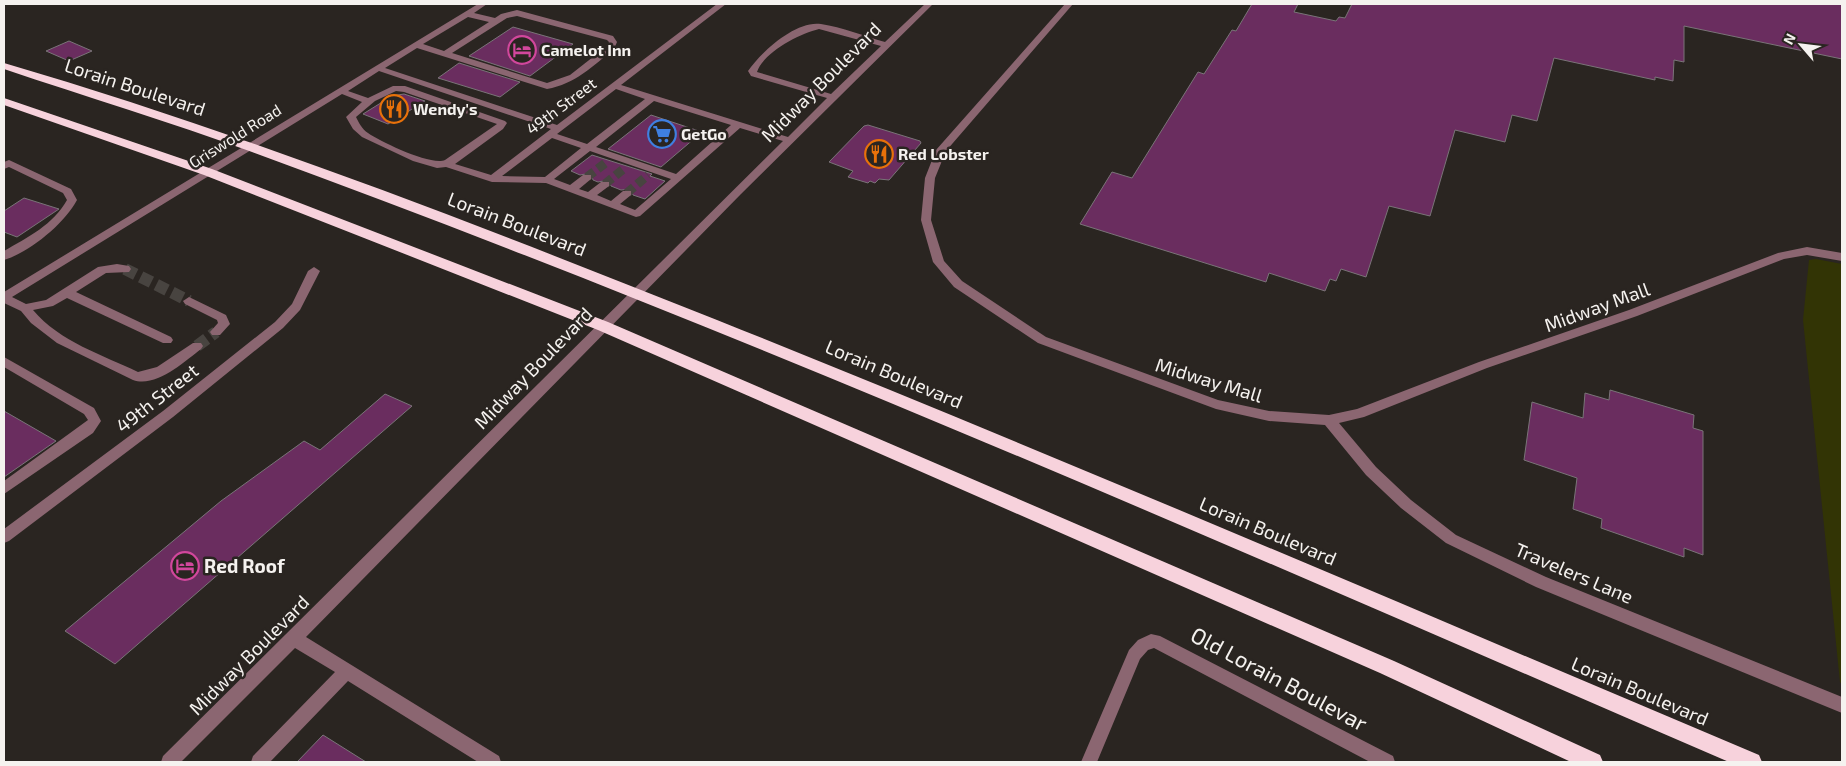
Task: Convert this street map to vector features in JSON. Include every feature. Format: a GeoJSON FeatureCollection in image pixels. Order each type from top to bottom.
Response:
{"type":"FeatureCollection","features":[{"type":"Feature","properties":{"kind":"highway","name":"Lorain Boulevard"},"geometry":{"type":"LineString","coordinates":[[4,66],[249,147],[385,196],[778,349],[1156,506],[1752,762]]}},
{"type":"Feature","properties":{"kind":"highway"},"geometry":{"type":"LineString","coordinates":[[4,101],[208,172],[602,326],[1387,668],[1593,762]]}},
{"type":"Feature","properties":{"kind":"street","name":"Griswold Road"},"geometry":{"type":"LineString","coordinates":[[4,297],[483,4]]}},
{"type":"Feature","properties":{"kind":"street","name":"49th Street"},"geometry":{"type":"LineString","coordinates":[[492,179],[722,4]]}},
{"type":"Feature","properties":{"kind":"street","name":"Midway Boulevard"},"geometry":{"type":"LineString","coordinates":[[169,762],[295,639],[634,293],[929,4]]}},
{"type":"Feature","properties":{"kind":"street","name":"Midway Mall"},"geometry":{"type":"LineString","coordinates":[[1065,4],[942,150],[930,178],[926,220],[943,269],[958,284],[1001,315],[1042,340],[1229,408],[1269,416],[1329,420],[1359,414],[1483,366],[1641,310],[1782,256],[1807,251],[1842,257]]}},
{"type":"Feature","properties":{"kind":"street"},"geometry":{"type":"LineString","coordinates":[[416,45],[548,86],[557,86],[567,82],[611,47],[613,42],[610,38],[517,13],[504,16],[445,54]]}},
{"type":"Feature","properties":{"kind":"street"},"geometry":{"type":"LineString","coordinates":[[467,14],[496,21]]}},
{"type":"Feature","properties":{"kind":"street"},"geometry":{"type":"LineString","coordinates":[[833,97],[754,74],[752,71],[760,60],[780,43],[808,28],[819,26],[887,44]]}},
{"type":"Feature","properties":{"kind":"street"},"geometry":{"type":"LineString","coordinates":[[378,68],[555,132],[628,165],[651,173],[678,178]]}},
{"type":"Feature","properties":{"kind":"street"},"geometry":{"type":"LineString","coordinates":[[614,86],[789,140]]}},
{"type":"Feature","properties":{"kind":"street"},"geometry":{"type":"LineString","coordinates":[[446,164],[500,127],[502,123],[405,88],[389,90],[357,110],[351,117],[365,135],[434,165],[446,164],[492,179],[547,180],[636,214],[737,124]]}},
{"type":"Feature","properties":{"kind":"street"},"geometry":{"type":"LineString","coordinates":[[341,91],[370,102]]}},
{"type":"Feature","properties":{"kind":"street"},"geometry":{"type":"LineString","coordinates":[[547,180],[652,98]]}},
{"type":"Feature","properties":{"kind":"street"},"geometry":{"type":"LineString","coordinates":[[4,256],[51,227],[66,213],[72,200],[67,191],[6,164]]}},
{"type":"Feature","properties":{"kind":"street"},"geometry":{"type":"LineString","coordinates":[[572,190],[587,177]]}},
{"type":"Feature","properties":{"kind":"street"},"geometry":{"type":"LineString","coordinates":[[590,196],[604,184]]}},
{"type":"Feature","properties":{"kind":"street"},"geometry":{"type":"LineString","coordinates":[[612,205],[627,193]]}},
{"type":"Feature","properties":{"kind":"street"},"geometry":{"type":"LineString","coordinates":[[25,308],[49,303],[107,268],[117,266],[125,269]]}},
{"type":"Feature","properties":{"kind":"street","name":"49th Street"},"geometry":{"type":"LineString","coordinates":[[4,536],[168,414],[279,325],[304,294],[314,271]]}},
{"type":"Feature","properties":{"kind":"street"},"geometry":{"type":"LineString","coordinates":[[67,293],[167,340]]}},
{"type":"Feature","properties":{"kind":"street"},"geometry":{"type":"LineString","coordinates":[[4,297],[25,308],[32,318],[55,336],[137,376],[150,376],[161,371],[197,346]]}},
{"type":"Feature","properties":{"kind":"street"},"geometry":{"type":"LineString","coordinates":[[189,302],[222,318],[224,324],[216,332]]}},
{"type":"Feature","properties":{"kind":"street"},"geometry":{"type":"LineString","coordinates":[[4,361],[89,411],[95,421],[88,429],[4,488]]}},
{"type":"Feature","properties":{"kind":"street","name":"Travelers Lane"},"geometry":{"type":"LineString","coordinates":[[1329,420],[1371,471],[1406,504],[1451,539],[1541,582],[1842,704]]}},
{"type":"Feature","properties":{"kind":"street"},"geometry":{"type":"LineString","coordinates":[[295,639],[492,762]]}},
{"type":"Feature","properties":{"kind":"street","name":"Old Lorain Boulevar"},"geometry":{"type":"LineString","coordinates":[[1089,762],[1134,654],[1148,641],[1162,642],[1387,762]]}},
{"type":"Feature","properties":{"kind":"street"},"geometry":{"type":"LineString","coordinates":[[259,762],[346,672]]}},
{"type":"Feature","properties":{"kind":"shaded area"},"geometry":{"type":"Polygon","coordinates":[[[1816,259],[1842,264],[1842,685],[1840,682],[1803,320],[1809,260],[1816,259]]]}},
{"type":"Feature","properties":{"kind":"building"},"geometry":{"type":"Polygon","coordinates":[[[1252,4],[1298,4],[1294,12],[1336,21],[1339,17],[1345,18],[1352,4],[1842,4],[1842,59],[1684,26],[1684,62],[1674,60],[1673,81],[1655,77],[1655,80],[1554,58],[1537,121],[1512,115],[1505,142],[1455,130],[1430,216],[1389,206],[1366,277],[1341,269],[1336,281],[1330,279],[1325,291],[1269,273],[1266,282],[1080,224],[1112,172],[1132,178],[1198,72],[1204,74],[1232,30],[1236,31],[1252,4]]]}},
{"type":"Feature","properties":{"kind":"building","name":"Camelot Inn"},"geometry":{"type":"Polygon","coordinates":[[[513,27],[573,44],[530,76],[469,56],[513,27]]]}},
{"type":"Feature","properties":{"kind":"building"},"geometry":{"type":"Polygon","coordinates":[[[69,41],[92,51],[69,61],[46,51],[69,41]]]}},
{"type":"Feature","properties":{"kind":"building"},"geometry":{"type":"Polygon","coordinates":[[[459,63],[520,82],[500,97],[438,78],[459,63]]]}},
{"type":"Feature","properties":{"kind":"building"},"geometry":{"type":"Polygon","coordinates":[[[404,94],[425,101],[388,124],[363,114],[392,96],[404,94]]]}},
{"type":"Feature","properties":{"kind":"building"},"geometry":{"type":"Polygon","coordinates":[[[651,115],[702,132],[661,167],[608,149],[651,115]]]}},
{"type":"Feature","properties":{"kind":"building"},"geometry":{"type":"Polygon","coordinates":[[[868,125],[920,141],[921,143],[889,180],[879,179],[875,183],[870,181],[868,183],[848,177],[853,171],[829,162],[864,126],[868,125]]]}},
{"type":"Feature","properties":{"kind":"building"},"geometry":{"type":"Polygon","coordinates":[[[592,155],[652,174],[650,176],[665,181],[645,199],[633,195],[631,189],[621,190],[611,186],[609,180],[598,182],[593,180],[591,173],[580,175],[571,171],[592,155]]]}},
{"type":"Feature","properties":{"kind":"building"},"geometry":{"type":"Polygon","coordinates":[[[24,198],[59,209],[17,237],[4,232],[4,211],[24,198]]]}},
{"type":"Feature","properties":{"kind":"building"},"geometry":{"type":"Polygon","coordinates":[[[1610,390],[1694,415],[1693,428],[1703,431],[1703,555],[1684,548],[1684,557],[1601,528],[1602,519],[1573,509],[1577,478],[1524,460],[1532,402],[1583,418],[1585,393],[1609,400],[1610,390]]]}},
{"type":"Feature","properties":{"kind":"building","name":"Red Roof"},"geometry":{"type":"Polygon","coordinates":[[[385,394],[412,406],[115,664],[65,631],[221,501],[304,441],[320,450],[385,394]]]}},
{"type":"Feature","properties":{"kind":"building"},"geometry":{"type":"Polygon","coordinates":[[[4,411],[56,441],[4,477],[4,411]]]}},
{"type":"Feature","properties":{"kind":"building"},"geometry":{"type":"Polygon","coordinates":[[[323,735],[366,762],[297,762],[323,735]]]}},
{"type":"Feature","properties":{"kind":"tunnel"},"geometry":{"type":"LineString","coordinates":[[587,177],[608,161]]}},
{"type":"Feature","properties":{"kind":"tunnel"},"geometry":{"type":"LineString","coordinates":[[605,184],[626,167]]}},
{"type":"Feature","properties":{"kind":"tunnel"},"geometry":{"type":"LineString","coordinates":[[627,193],[648,175]]}},
{"type":"Feature","properties":{"kind":"tunnel"},"geometry":{"type":"LineString","coordinates":[[125,269],[189,301]]}},
{"type":"Feature","properties":{"kind":"tunnel"},"geometry":{"type":"LineString","coordinates":[[197,346],[216,332]]}},
{"type":"Feature","properties":{"kind":"place","name":"Camelot Inn"},"geometry":{"type":"Point","coordinates":[522,50]}},
{"type":"Feature","properties":{"kind":"place","name":"Wendy's"},"geometry":{"type":"Point","coordinates":[394,109]}},
{"type":"Feature","properties":{"kind":"place","name":"GetGo"},"geometry":{"type":"Point","coordinates":[662,134]}},
{"type":"Feature","properties":{"kind":"place","name":"Red Lobster"},"geometry":{"type":"Point","coordinates":[879,154]}},
{"type":"Feature","properties":{"kind":"place","name":"Red Roof"},"geometry":{"type":"Point","coordinates":[185,566]}}]}
